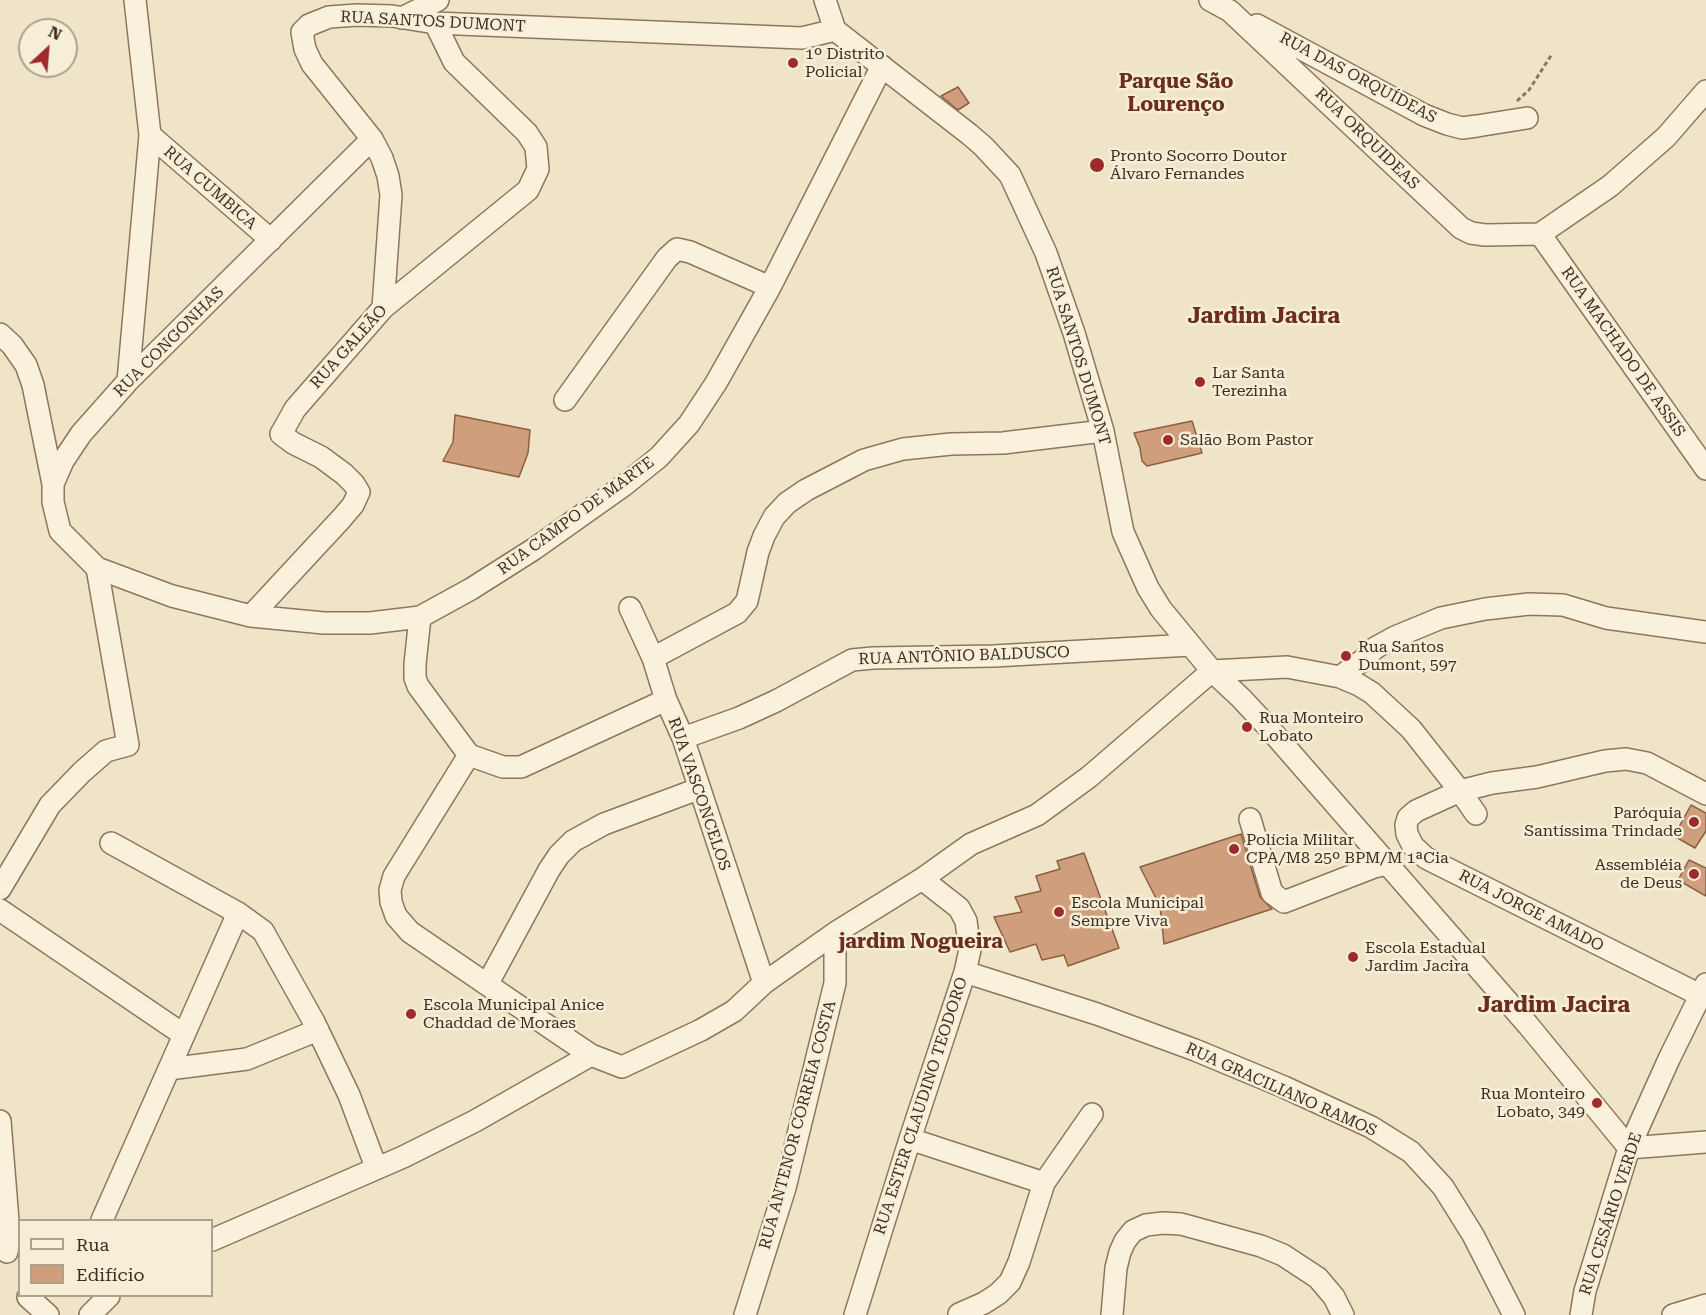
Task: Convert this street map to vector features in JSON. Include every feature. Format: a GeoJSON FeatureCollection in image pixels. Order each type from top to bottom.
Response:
{"type":"FeatureCollection","features":[{"type":"Feature","properties":{"kind":"street"},"geometry":{"type":"LineString","coordinates":[[128,381],[150,135],[135,0]]}},
{"type":"Feature","properties":{"kind":"street"},"geometry":{"type":"LineString","coordinates":[[402,18],[438,0]]}},
{"type":"Feature","properties":{"kind":"street"},"geometry":{"type":"LineString","coordinates":[[825,0],[835,30]]}},
{"type":"Feature","properties":{"kind":"street","name":"RUA ORQUIDEAS"},"geometry":{"type":"LineString","coordinates":[[1210,0],[1230,10],[1461,228],[1485,236],[1540,234]]}},
{"type":"Feature","properties":{"kind":"street","name":"RUA DAS ORQUÍDEAS"},"geometry":{"type":"LineString","coordinates":[[1230,10],[1424,115],[1462,128],[1527,118]]}},
{"type":"Feature","properties":{"kind":"street","name":"RUA SANTOS DUMONT"},"geometry":{"type":"LineString","coordinates":[[383,308],[391,195],[388,176],[372,139],[312,64],[305,49],[302,32],[309,25],[328,17],[357,15],[435,23],[802,38],[835,30],[976,140],[1010,176],[1046,253],[1074,333],[1103,431],[1123,532],[1148,588],[1161,609],[1212,671]]}},
{"type":"Feature","properties":{"kind":"street","name":"RUA GALEÃO"},"geometry":{"type":"LineString","coordinates":[[251,616],[341,519],[359,492],[354,483],[344,474],[321,457],[293,443],[281,434],[295,409],[383,308],[528,190],[538,170],[536,147],[527,133],[454,62],[435,23]]}},
{"type":"Feature","properties":{"kind":"street","name":"RUA CAMPO DE MARTE"},"geometry":{"type":"LineString","coordinates":[[97,568],[172,596],[251,616],[324,623],[370,623],[420,617],[471,590],[623,486],[659,457],[694,416],[716,383],[770,287],[882,66]]}},
{"type":"Feature","properties":{"kind":"street"},"geometry":{"type":"LineString","coordinates":[[1540,234],[1610,186],[1666,137],[1706,91]]}},
{"type":"Feature","properties":{"kind":"street","name":"RUA CUMBICA"},"geometry":{"type":"LineString","coordinates":[[150,135],[271,240]]}},
{"type":"Feature","properties":{"kind":"street","name":"RUA CONGONHAS"},"geometry":{"type":"LineString","coordinates":[[53,484],[63,461],[81,434],[128,381],[372,139]]}},
{"type":"Feature","properties":{"kind":"street","name":"RUA MACHADO DE ASSIS"},"geometry":{"type":"LineString","coordinates":[[1540,234],[1706,469]]}},
{"type":"Feature","properties":{"kind":"street"},"geometry":{"type":"LineString","coordinates":[[565,400],[667,258],[677,249],[690,252],[770,287]]}},
{"type":"Feature","properties":{"kind":"street"},"geometry":{"type":"LineString","coordinates":[[0,334],[12,345],[26,366],[29,375],[53,484],[53,502],[60,531],[97,568],[128,745],[106,751],[50,805],[0,889]]}},
{"type":"Feature","properties":{"kind":"street"},"geometry":{"type":"LineString","coordinates":[[653,658],[737,613],[747,601],[758,552],[774,517],[787,503],[806,490],[864,460],[903,449],[951,444],[1003,443],[1103,431]]}},
{"type":"Feature","properties":{"kind":"street"},"geometry":{"type":"LineString","coordinates":[[1340,677],[1376,648],[1395,637],[1441,618],[1485,609],[1529,604],[1563,605],[1605,618],[1706,632]]}},
{"type":"Feature","properties":{"kind":"street","name":"RUA VASCONCELOS"},"geometry":{"type":"LineString","coordinates":[[630,608],[653,658],[666,700],[683,738],[764,983]]}},
{"type":"Feature","properties":{"kind":"street"},"geometry":{"type":"LineString","coordinates":[[420,617],[416,664],[418,686],[469,755],[503,768],[521,767],[666,700]]}},
{"type":"Feature","properties":{"kind":"street","name":"RUA ANTÔNIO BALDUSCO"},"geometry":{"type":"LineString","coordinates":[[683,738],[739,718],[776,701],[852,660],[994,656],[1190,645]]}},
{"type":"Feature","properties":{"kind":"street"},"geometry":{"type":"LineString","coordinates":[[469,755],[394,876],[390,890],[396,916],[410,932],[591,1055],[622,1067],[734,1011],[764,983],[835,933],[922,879],[971,844],[1037,815],[1089,777],[1212,671],[1287,667],[1340,677],[1359,685],[1372,693],[1411,729],[1460,790],[1476,814]]}},
{"type":"Feature","properties":{"kind":"street"},"geometry":{"type":"LineString","coordinates":[[1212,671],[1268,727],[1388,864],[1528,1025],[1629,1148],[1706,1142]]}},
{"type":"Feature","properties":{"kind":"street"},"geometry":{"type":"LineString","coordinates":[[1460,790],[1537,777],[1605,761],[1626,759],[1647,764],[1706,794]]}},
{"type":"Feature","properties":{"kind":"street"},"geometry":{"type":"LineString","coordinates":[[488,983],[549,870],[559,855],[573,841],[604,824],[698,789]]}},
{"type":"Feature","properties":{"kind":"street","name":"RUA JORGE AMADO"},"geometry":{"type":"LineString","coordinates":[[1460,790],[1416,811],[1408,818],[1407,834],[1413,846],[1426,858],[1703,990]]}},
{"type":"Feature","properties":{"kind":"street"},"geometry":{"type":"LineString","coordinates":[[1250,819],[1272,894],[1284,902],[1374,867],[1388,864]]}},
{"type":"Feature","properties":{"kind":"street"},"geometry":{"type":"LineString","coordinates":[[111,843],[238,913],[263,931],[318,1030],[349,1095],[376,1167]]}},
{"type":"Feature","properties":{"kind":"street","name":"RUA ESTER CLAUDINO TEODORO"},"geometry":{"type":"LineString","coordinates":[[855,1315],[965,972],[970,950],[966,921],[959,908],[922,879]]}},
{"type":"Feature","properties":{"kind":"street"},"geometry":{"type":"LineString","coordinates":[[0,910],[184,1035]]}},
{"type":"Feature","properties":{"kind":"street"},"geometry":{"type":"LineString","coordinates":[[103,1219],[238,913]]}},
{"type":"Feature","properties":{"kind":"street","name":"RUA ANTENOR CORREIA COSTA"},"geometry":{"type":"LineString","coordinates":[[746,1315],[785,1188],[836,983],[835,933]]}},
{"type":"Feature","properties":{"kind":"street","name":"RUA GRACILIANO RAMOS"},"geometry":{"type":"LineString","coordinates":[[965,972],[1097,1014],[1195,1050],[1371,1127],[1411,1152],[1443,1187],[1473,1235],[1514,1315]]}},
{"type":"Feature","properties":{"kind":"street","name":"RUA CESÁRIO VERDE"},"geometry":{"type":"LineString","coordinates":[[1581,1315],[1585,1291],[1629,1148],[1703,990]]}},
{"type":"Feature","properties":{"kind":"street"},"geometry":{"type":"LineString","coordinates":[[169,1069],[247,1059],[318,1030]]}},
{"type":"Feature","properties":{"kind":"street"},"geometry":{"type":"LineString","coordinates":[[213,1240],[403,1157],[475,1120],[591,1055]]}},
{"type":"Feature","properties":{"kind":"street"},"geometry":{"type":"LineString","coordinates":[[959,1314],[984,1303],[1010,1282],[1019,1262],[1044,1183],[1092,1114]]}},
{"type":"Feature","properties":{"kind":"street"},"geometry":{"type":"LineString","coordinates":[[0,1121],[9,1252]]}},
{"type":"Feature","properties":{"kind":"street"},"geometry":{"type":"LineString","coordinates":[[910,1139],[1044,1183]]}},
{"type":"Feature","properties":{"kind":"street"},"geometry":{"type":"LineString","coordinates":[[1112,1315],[1116,1268],[1125,1241],[1133,1231],[1146,1225],[1163,1223],[1192,1227],[1261,1246],[1283,1256],[1318,1278],[1334,1297],[1343,1315]]}},
{"type":"Feature","properties":{"kind":"street"},"geometry":{"type":"LineString","coordinates":[[28,1297],[48,1315]]}},
{"type":"Feature","properties":{"kind":"street"},"geometry":{"type":"LineString","coordinates":[[90,1315],[108,1297]]}},
{"type":"Feature","properties":{"kind":"street"},"geometry":{"type":"LineString","coordinates":[[1673,1315],[1706,1305]]}},
{"type":"Feature","properties":{"kind":"path"},"geometry":{"type":"LineString","coordinates":[[1495,124],[1528,90],[1552,54]]}},
{"type":"Feature","properties":{"kind":"building"},"geometry":{"type":"Polygon","coordinates":[[[958,87],[969,103],[958,110],[941,96],[958,87]]]}},
{"type":"Feature","properties":{"kind":"building"},"geometry":{"type":"Polygon","coordinates":[[[455,415],[530,430],[528,453],[519,477],[443,461],[453,442],[455,415]]]}},
{"type":"Feature","properties":{"kind":"building","name":"Salão Bom Pastor"},"geometry":{"type":"Polygon","coordinates":[[[1192,421],[1202,453],[1147,466],[1142,461],[1134,433],[1192,421]]]}},
{"type":"Feature","properties":{"kind":"building","name":"Paróquia Santíssima Trindade"},"geometry":{"type":"Polygon","coordinates":[[[1691,805],[1706,813],[1706,831],[1695,848],[1674,836],[1691,805]]]}},
{"type":"Feature","properties":{"kind":"building"},"geometry":{"type":"Polygon","coordinates":[[[1241,834],[1260,897],[1272,909],[1164,944],[1160,906],[1140,867],[1241,834]]]}},
{"type":"Feature","properties":{"kind":"building"},"geometry":{"type":"Polygon","coordinates":[[[1084,853],[1119,948],[1068,966],[1064,955],[1042,960],[1036,944],[1010,952],[994,917],[1022,912],[1015,897],[1041,891],[1036,876],[1060,869],[1057,861],[1084,853]]]}},
{"type":"Feature","properties":{"kind":"building","name":"Assembléia de Deus"},"geometry":{"type":"Polygon","coordinates":[[[1689,860],[1706,868],[1706,896],[1678,880],[1689,860]]]}},
{"type":"Feature","properties":{"kind":"place","name":"1º Distrito Policial"},"geometry":{"type":"Point","coordinates":[793,63]}},
{"type":"Feature","properties":{"kind":"place","name":"Pronto Socorro Doutor Álvaro Fernandes"},"geometry":{"type":"Point","coordinates":[1097,165]}},
{"type":"Feature","properties":{"kind":"place","name":"Lar Santa Terezinha"},"geometry":{"type":"Point","coordinates":[1200,382]}},
{"type":"Feature","properties":{"kind":"place","name":"Salão Bom Pastor"},"geometry":{"type":"Point","coordinates":[1168,440]}},
{"type":"Feature","properties":{"kind":"place","name":"Rua Santos Dumont, 597"},"geometry":{"type":"Point","coordinates":[1346,656]}},
{"type":"Feature","properties":{"kind":"place","name":"Rua Monteiro Lobato"},"geometry":{"type":"Point","coordinates":[1247,727]}},
{"type":"Feature","properties":{"kind":"place","name":"Paróquia Santíssima Trindade"},"geometry":{"type":"Point","coordinates":[1694,822]}},
{"type":"Feature","properties":{"kind":"place","name":"Polícia Militar CPA/M8 25º BPM/M 1ªCia"},"geometry":{"type":"Point","coordinates":[1234,849]}},
{"type":"Feature","properties":{"kind":"place","name":"Assembléia de Deus"},"geometry":{"type":"Point","coordinates":[1694,874]}},
{"type":"Feature","properties":{"kind":"place","name":"Escola Municipal Sempre Viva"},"geometry":{"type":"Point","coordinates":[1059,912]}},
{"type":"Feature","properties":{"kind":"place","name":"Escola Estadual Jardim Jacira"},"geometry":{"type":"Point","coordinates":[1353,957]}},
{"type":"Feature","properties":{"kind":"place","name":"Escola Municipal Anice Chaddad de Moraes"},"geometry":{"type":"Point","coordinates":[411,1014]}},
{"type":"Feature","properties":{"kind":"place","name":"Rua Monteiro Lobato, 349"},"geometry":{"type":"Point","coordinates":[1597,1103]}},
{"type":"Feature","properties":{"kind":"district","name":"Parque São Lourenço"},"geometry":{"type":"Point","coordinates":[1176,94]}},
{"type":"Feature","properties":{"kind":"district","name":"Jardim Jacira"},"geometry":{"type":"Point","coordinates":[1264,317]}},
{"type":"Feature","properties":{"kind":"district","name":"jardim Nogueira"},"geometry":{"type":"Point","coordinates":[921,942]}},
{"type":"Feature","properties":{"kind":"district","name":"Jardim Jacira"},"geometry":{"type":"Point","coordinates":[1554,1006]}}]}
